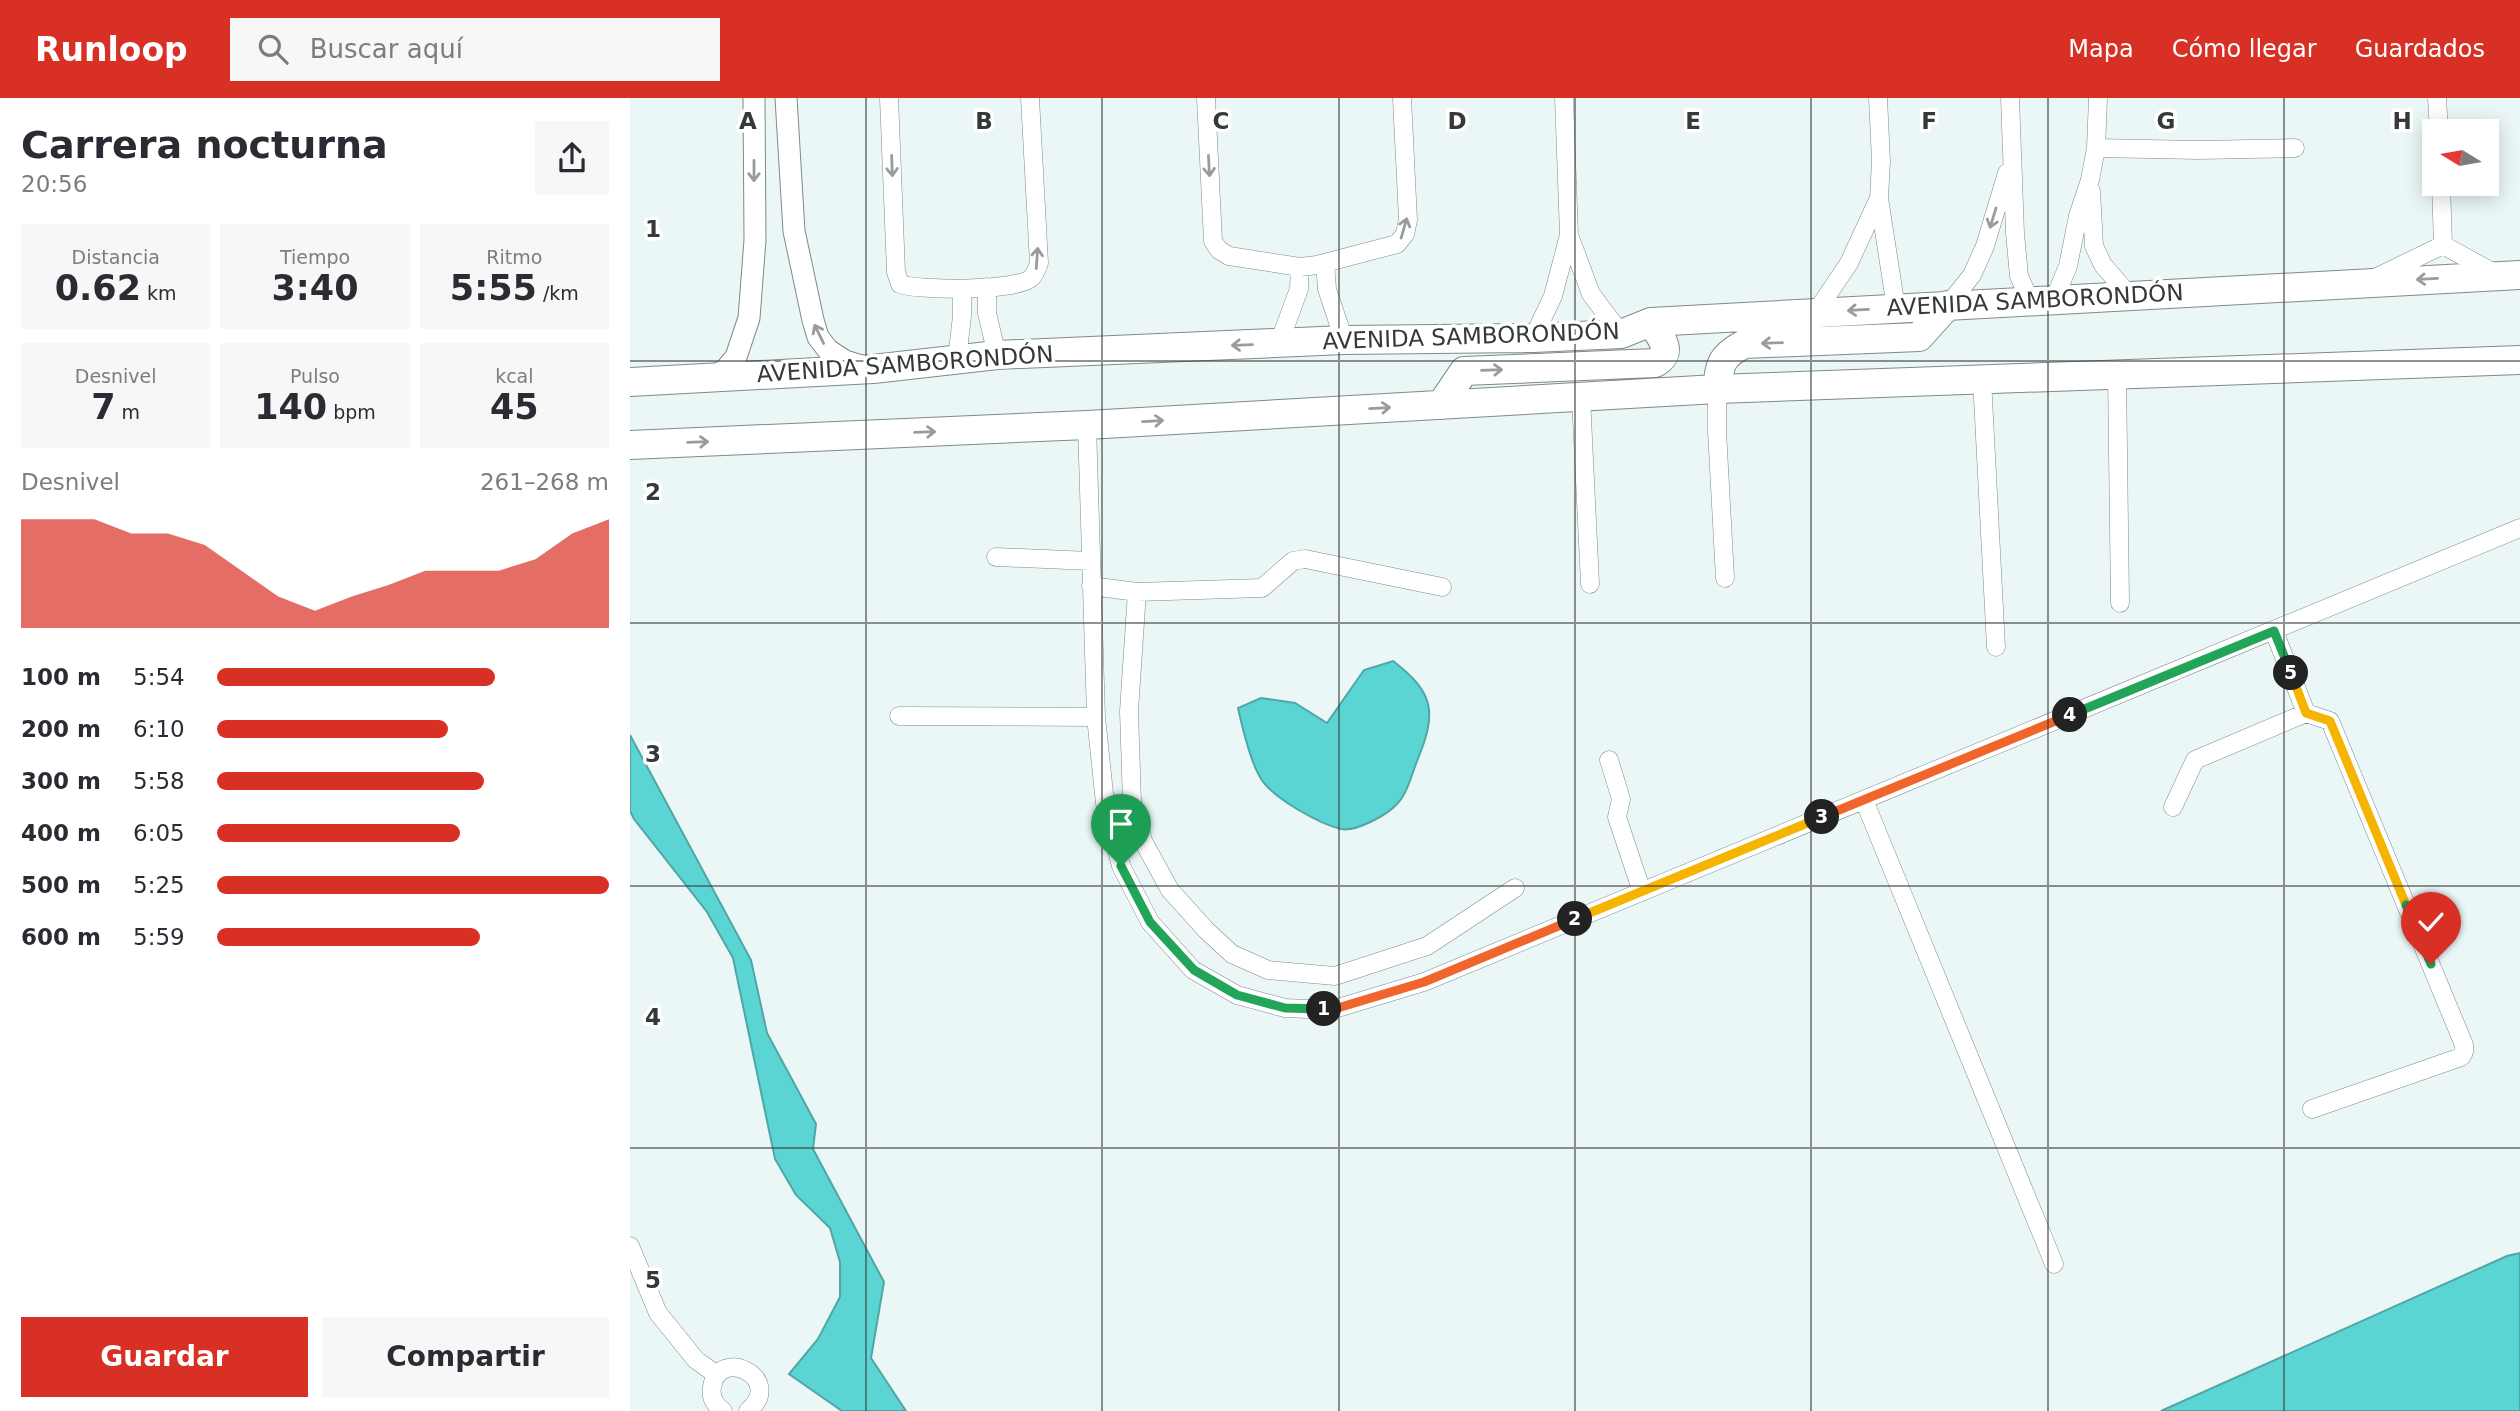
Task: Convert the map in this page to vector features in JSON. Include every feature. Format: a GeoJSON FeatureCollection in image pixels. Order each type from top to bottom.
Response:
{"type":"FeatureCollection","features":[{"type":"Feature","properties":{"kind":"highway","name":"AVENIDA SAMBORONDÓN"},"geometry":{"type":"LineString","coordinates":[[630,382],[873,369],[997,355],[1344,340],[1621,334],[1651,322],[2509,275]]}},
{"type":"Feature","properties":{"kind":"highway"},"geometry":{"type":"LineString","coordinates":[[1717,389],[1720,363],[1730,352],[1744,344],[1919,337],[1948,305]]}},
{"type":"Feature","properties":{"kind":"highway"},"geometry":{"type":"LineString","coordinates":[[1441,405],[1464,371],[1655,363],[1663,358],[1666,350],[1651,322]]}},
{"type":"Feature","properties":{"kind":"highway"},"geometry":{"type":"LineString","coordinates":[[630,444],[1087,425],[1717,389],[2520,360]]}},
{"type":"Feature","properties":{"kind":"street"},"geometry":{"type":"LineString","coordinates":[[709,378],[725,370],[736,356],[749,318],[755,240],[754,98]]}},
{"type":"Feature","properties":{"kind":"street"},"geometry":{"type":"LineString","coordinates":[[786,98],[794,231],[818,337],[828,350],[845,361],[873,369]]}},
{"type":"Feature","properties":{"kind":"street"},"geometry":{"type":"LineString","coordinates":[[889,98],[896,272],[900,284],[910,288],[962,289],[1022,283],[1033,277],[1039,263],[1030,98]]}},
{"type":"Feature","properties":{"kind":"street"},"geometry":{"type":"LineString","coordinates":[[1206,98],[1213,241],[1219,250],[1229,256],[1300,267],[1397,244],[1405,234],[1408,220],[1402,98]]}},
{"type":"Feature","properties":{"kind":"street"},"geometry":{"type":"LineString","coordinates":[[1533,338],[1553,296],[1569,235],[1564,98]]}},
{"type":"Feature","properties":{"kind":"street"},"geometry":{"type":"LineString","coordinates":[[1878,98],[1881,149],[1879,198],[1896,308]]}},
{"type":"Feature","properties":{"kind":"street"},"geometry":{"type":"LineString","coordinates":[[2010,98],[2011,160],[2019,276],[2042,300],[2068,266],[2096,148],[2098,98]]}},
{"type":"Feature","properties":{"kind":"street"},"geometry":{"type":"LineString","coordinates":[[2437,98],[2438,119]]}},
{"type":"Feature","properties":{"kind":"street"},"geometry":{"type":"LineString","coordinates":[[2096,148],[2295,148]]}},
{"type":"Feature","properties":{"kind":"street"},"geometry":{"type":"LineString","coordinates":[[1948,305],[1972,275],[1985,246],[2011,160]]}},
{"type":"Feature","properties":{"kind":"street"},"geometry":{"type":"LineString","coordinates":[[2090,180],[2094,246],[2103,265],[2129,295]]}},
{"type":"Feature","properties":{"kind":"street"},"geometry":{"type":"LineString","coordinates":[[2441,196],[2443,246]]}},
{"type":"Feature","properties":{"kind":"street"},"geometry":{"type":"LineString","coordinates":[[1816,312],[1849,263],[1879,198]]}},
{"type":"Feature","properties":{"kind":"street"},"geometry":{"type":"LineString","coordinates":[[1569,235],[1591,294],[1621,334]]}},
{"type":"Feature","properties":{"kind":"street"},"geometry":{"type":"LineString","coordinates":[[2364,283],[2443,246],[2509,275]]}},
{"type":"Feature","properties":{"kind":"street"},"geometry":{"type":"LineString","coordinates":[[1325,263],[1327,289],[1344,340]]}},
{"type":"Feature","properties":{"kind":"street"},"geometry":{"type":"LineString","coordinates":[[1279,343],[1299,289],[1300,267]]}},
{"type":"Feature","properties":{"kind":"street"},"geometry":{"type":"LineString","coordinates":[[987,287],[987,312],[997,355]]}},
{"type":"Feature","properties":{"kind":"street"},"geometry":{"type":"LineString","coordinates":[[957,359],[962,289]]}},
{"type":"Feature","properties":{"kind":"street"},"geometry":{"type":"LineString","coordinates":[[2117,374],[2120,603]]}},
{"type":"Feature","properties":{"kind":"street"},"geometry":{"type":"LineString","coordinates":[[1982,380],[1996,647]]}},
{"type":"Feature","properties":{"kind":"street"},"geometry":{"type":"LineString","coordinates":[[1717,389],[1725,578]]}},
{"type":"Feature","properties":{"kind":"street"},"geometry":{"type":"LineString","coordinates":[[1581,397],[1590,584]]}},
{"type":"Feature","properties":{"kind":"street"},"geometry":{"type":"LineString","coordinates":[[1087,425],[1096,716],[1105,803],[1121,866],[1150,922],[1194,970],[1237,995],[1285,1008],[1331,1010],[1424,982],[2520,528]]}},
{"type":"Feature","properties":{"kind":"street"},"geometry":{"type":"LineString","coordinates":[[996,558],[1090,561]]}},
{"type":"Feature","properties":{"kind":"street"},"geometry":{"type":"LineString","coordinates":[[1091,586],[1136,592],[1262,588],[1293,561],[1305,559],[1441,587]]}},
{"type":"Feature","properties":{"kind":"street"},"geometry":{"type":"LineString","coordinates":[[1136,592],[1129,711],[1132,802],[1143,841],[1170,890],[1232,954],[1268,970],[1335,976],[1427,946],[1515,888]]}},
{"type":"Feature","properties":{"kind":"street"},"geometry":{"type":"LineString","coordinates":[[2274,631],[2306,713]]}},
{"type":"Feature","properties":{"kind":"street"},"geometry":{"type":"LineString","coordinates":[[2173,807],[2195,760],[2306,713],[2330,721],[2465,1052],[2461,1057],[2312,1109]]}},
{"type":"Feature","properties":{"kind":"street"},"geometry":{"type":"LineString","coordinates":[[899,716],[1096,716]]}},
{"type":"Feature","properties":{"kind":"street"},"geometry":{"type":"LineString","coordinates":[[1609,760],[1620,799],[1617,817],[1642,892]]}},
{"type":"Feature","properties":{"kind":"street"},"geometry":{"type":"LineString","coordinates":[[1864,800],[2054,1265]]}},
{"type":"Feature","properties":{"kind":"street"},"geometry":{"type":"LineString","coordinates":[[630,1247],[658,1313],[696,1360],[718,1375]]}},
{"type":"Feature","properties":{"kind":"street"},"geometry":{"type":"LineString","coordinates":[[723,1411],[714,1402],[711,1392],[713,1383],[725,1369],[734,1367],[751,1373],[757,1380],[758,1398],[748,1411]]}},
{"type":"Feature","properties":{"kind":"water"},"geometry":{"type":"Polygon","coordinates":[[[1393,661],[1417,683],[1428,705],[1429,717],[1428,730],[1411,778],[1397,804],[1371,822],[1355,828],[1341,829],[1311,817],[1270,790],[1255,768],[1238,708],[1261,698],[1295,703],[1327,723],[1364,670],[1393,661]]]}},
{"type":"Feature","properties":{"kind":"water"},"geometry":{"type":"Polygon","coordinates":[[[630,735],[751,960],[767,1033],[816,1124],[813,1149],[884,1282],[871,1358],[906,1411],[842,1411],[789,1374],[818,1339],[840,1297],[840,1262],[830,1228],[796,1195],[775,1159],[733,958],[707,912],[630,811],[630,735]]]}},
{"type":"Feature","properties":{"kind":"water"},"geometry":{"type":"Polygon","coordinates":[[[2520,1253],[2520,1411],[2161,1411],[2507,1256],[2520,1253]]]}},
{"type":"Feature","properties":{"kind":"route"},"geometry":{"type":"LineString","coordinates":[[1121,866],[1150,922],[1194,970],[1237,995],[1285,1008],[1331,1010],[1424,982],[2274,631],[2306,713],[2330,721],[2431,964]]}}]}
